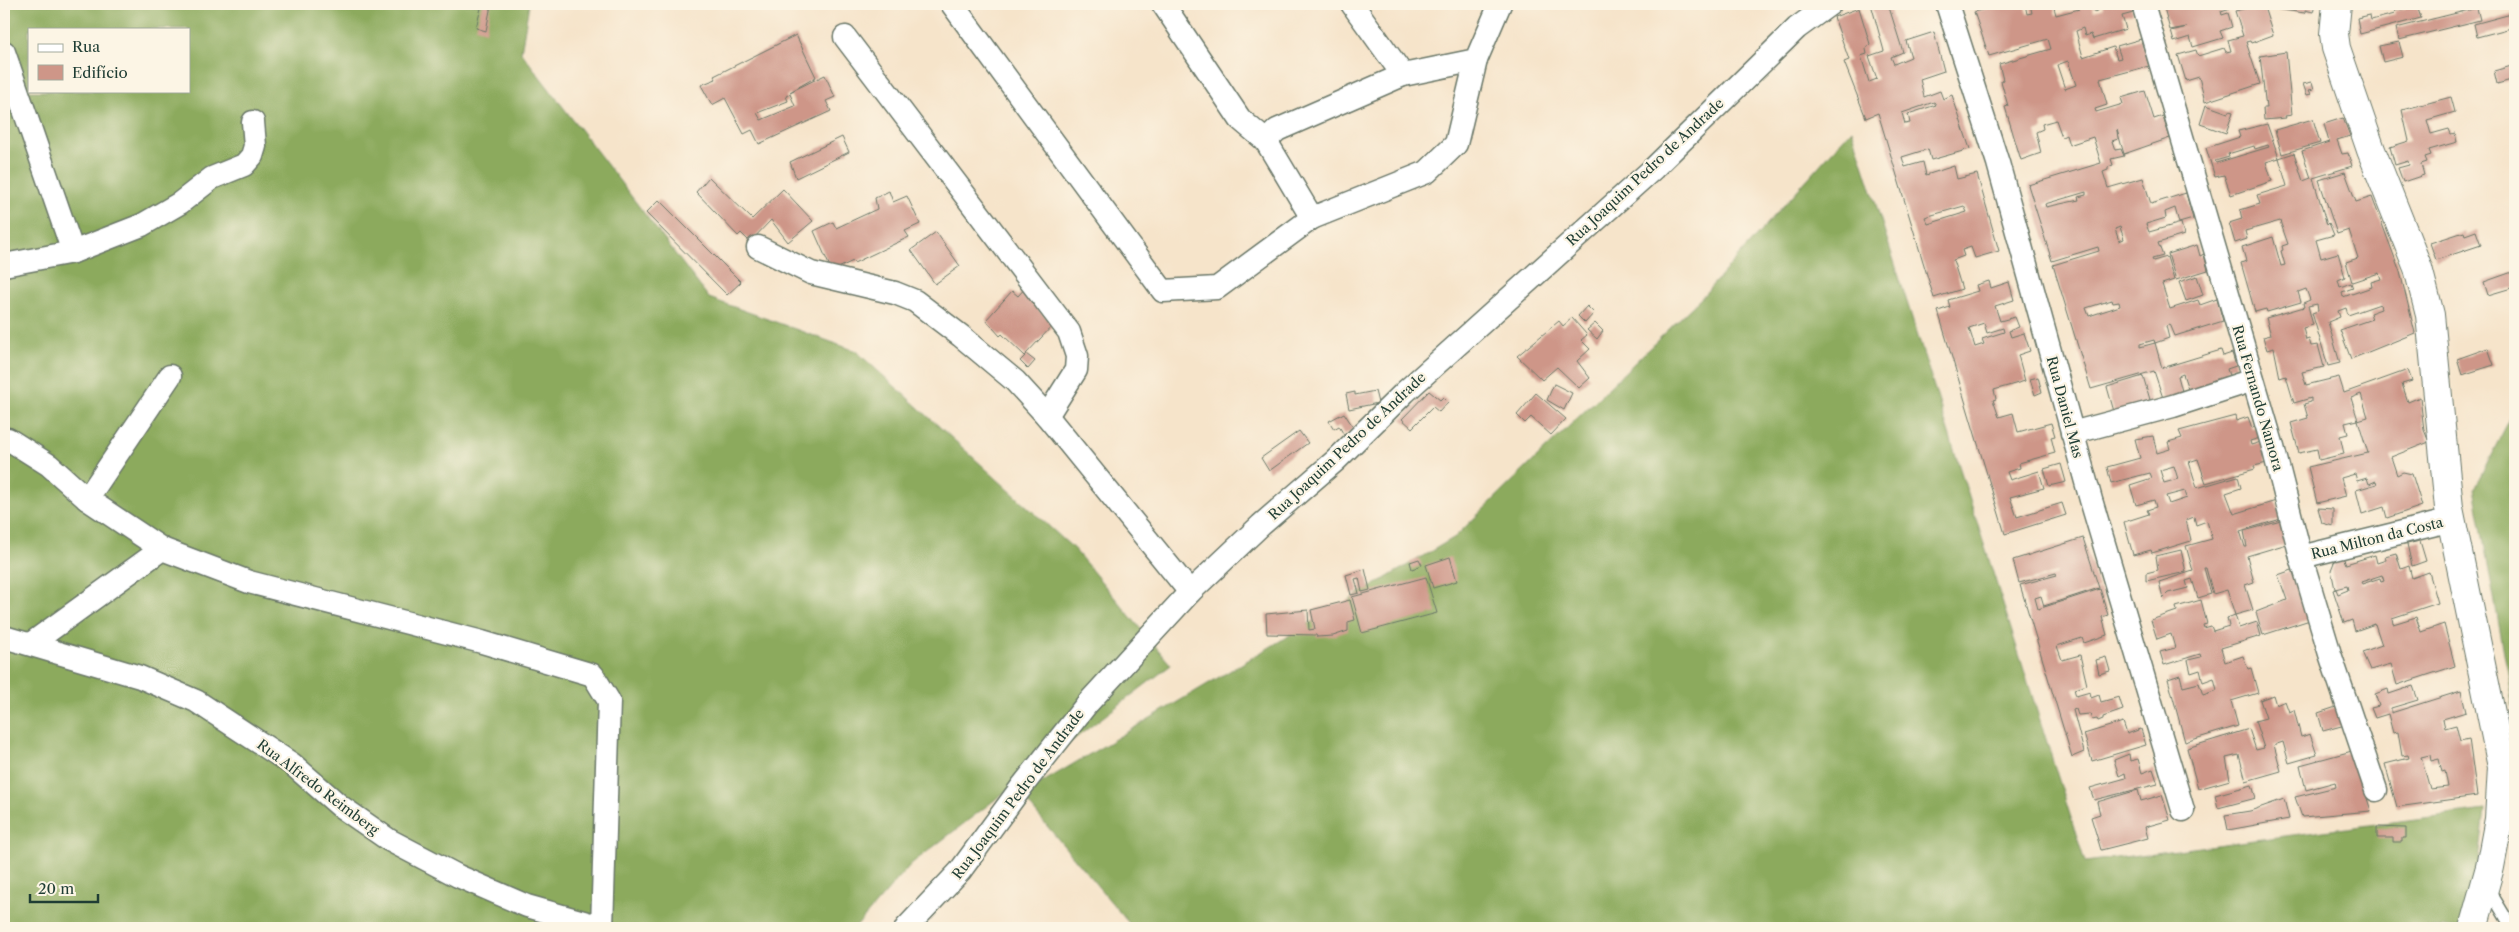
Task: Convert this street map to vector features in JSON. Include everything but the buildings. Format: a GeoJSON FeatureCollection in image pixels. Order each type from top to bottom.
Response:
{"type":"FeatureCollection","features":[{"type":"Feature","properties":{"kind":"main road"},"geometry":{"type":"LineString","coordinates":[[2337,4],[2334,34],[2336,48],[2371,150],[2418,268],[2430,316],[2438,370],[2447,491],[2502,767],[2499,819],[2485,885],[2473,928]]}},
{"type":"Feature","properties":{"kind":"street"},"geometry":{"type":"LineString","coordinates":[[952,4],[1164,291],[1217,288],[1312,218],[1427,172],[1456,144],[1476,60],[1500,4]]}},
{"type":"Feature","properties":{"kind":"street"},"geometry":{"type":"LineString","coordinates":[[1163,4],[1240,119],[1266,141],[1312,218]]}},
{"type":"Feature","properties":{"kind":"street"},"geometry":{"type":"LineString","coordinates":[[1352,4],[1403,75]]}},
{"type":"Feature","properties":{"kind":"street","name":"Rua Joaquim Pedro de Andrade"},"geometry":{"type":"LineString","coordinates":[[906,928],[960,871],[1022,785],[1087,704],[1190,592],[1261,525],[1335,461],[1405,392],[1654,168],[1797,28],[1830,4]]}},
{"type":"Feature","properties":{"kind":"street","name":"Rua Daniel Mas"},"geometry":{"type":"LineString","coordinates":[[1948,4],[2004,182],[2072,433],[2183,810]]}},
{"type":"Feature","properties":{"kind":"street","name":"Rua Fernando Namora"},"geometry":{"type":"LineString","coordinates":[[2143,4],[2273,447],[2330,654],[2376,790]]}},
{"type":"Feature","properties":{"kind":"street"},"geometry":{"type":"LineString","coordinates":[[844,37],[1069,332],[1077,356],[1076,370],[1047,416]]}},
{"type":"Feature","properties":{"kind":"street"},"geometry":{"type":"LineString","coordinates":[[4,52],[73,252]]}},
{"type":"Feature","properties":{"kind":"street"},"geometry":{"type":"LineString","coordinates":[[1266,141],[1277,130],[1403,75],[1476,60]]}},
{"type":"Feature","properties":{"kind":"street"},"geometry":{"type":"LineString","coordinates":[[4,265],[73,252],[142,225],[180,203],[212,178],[244,165],[252,156],[255,146],[253,122]]}},
{"type":"Feature","properties":{"kind":"street"},"geometry":{"type":"LineString","coordinates":[[758,247],[811,273],[896,293],[915,301],[1015,381],[1047,416],[1190,592]]}},
{"type":"Feature","properties":{"kind":"street"},"geometry":{"type":"LineString","coordinates":[[87,499],[170,376]]}},
{"type":"Feature","properties":{"kind":"street"},"geometry":{"type":"LineString","coordinates":[[2072,433],[2173,406],[2253,380]]}},
{"type":"Feature","properties":{"kind":"street"},"geometry":{"type":"LineString","coordinates":[[4,439],[8,439],[49,465],[87,499],[162,549],[249,582],[482,642],[593,675],[610,701],[603,928]]}},
{"type":"Feature","properties":{"kind":"street","name":"Rua Milton da Costa"},"geometry":{"type":"LineString","coordinates":[[2302,557],[2452,520]]}},
{"type":"Feature","properties":{"kind":"street"},"geometry":{"type":"LineString","coordinates":[[32,643],[162,549]]}},
{"type":"Feature","properties":{"kind":"street","name":"Rua Alfredo Reimberg"},"geometry":{"type":"LineString","coordinates":[[4,637],[32,643],[140,677],[196,702],[292,764],[340,806],[388,840],[458,876],[526,906],[603,928]]}},
{"type":"Feature","properties":{"kind":"lane"},"geometry":{"type":"LineString","coordinates":[[2485,885],[2512,928]]}},
{"type":"Feature","properties":{"kind":"green space"},"geometry":{"type":"Polygon","coordinates":[[[4,4],[529,4],[521,52],[709,298],[856,351],[1074,549],[1171,665],[911,864],[855,928],[4,928],[4,4]]]}},
{"type":"Feature","properties":{"kind":"green space"},"geometry":{"type":"Polygon","coordinates":[[[1852,129],[2085,862],[2485,810],[2471,928],[1133,928],[1021,795],[1455,537],[1701,298],[1852,129]]]}},
{"type":"Feature","properties":{"kind":"green space"},"geometry":{"type":"Polygon","coordinates":[[[2515,409],[2515,713],[2474,488],[2515,409]]]}}]}
